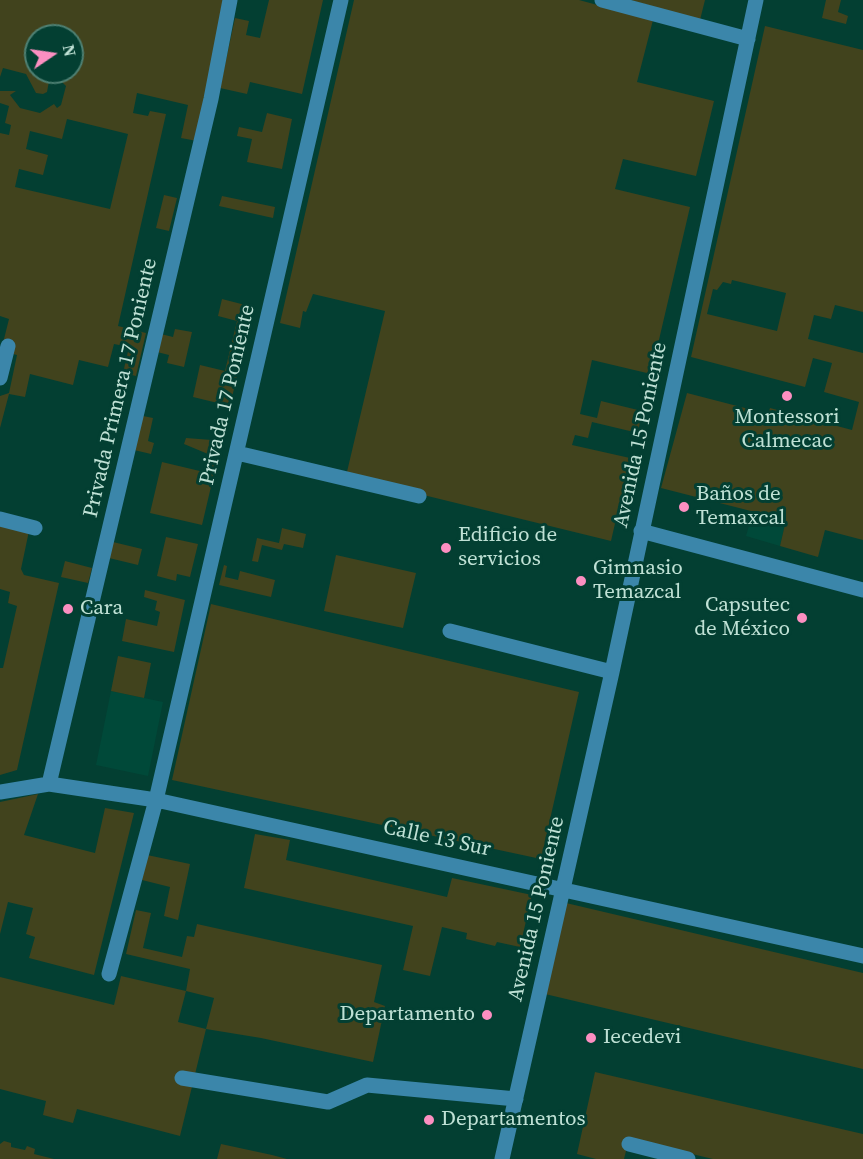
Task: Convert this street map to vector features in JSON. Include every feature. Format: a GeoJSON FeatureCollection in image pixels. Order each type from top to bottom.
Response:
{"type":"FeatureCollection","features":[{"type":"Feature","properties":{"kind":"street","name":"Privada Primera 17 Poniente"},"geometry":{"type":"LineString","coordinates":[[49,784],[211,99],[230,0]]}},
{"type":"Feature","properties":{"kind":"street","name":"Privada 17 Poniente"},"geometry":{"type":"LineString","coordinates":[[109,974],[156,800],[341,0]]}},
{"type":"Feature","properties":{"kind":"street"},"geometry":{"type":"LineString","coordinates":[[602,0],[748,39]]}},
{"type":"Feature","properties":{"kind":"street","name":"Avenida 15 Poniente"},"geometry":{"type":"LineString","coordinates":[[502,1159],[612,672],[756,0]]}},
{"type":"Feature","properties":{"kind":"street"},"geometry":{"type":"LineString","coordinates":[[0,378],[8,346]]}},
{"type":"Feature","properties":{"kind":"street"},"geometry":{"type":"LineString","coordinates":[[237,453],[419,496]]}},
{"type":"Feature","properties":{"kind":"street"},"geometry":{"type":"LineString","coordinates":[[0,519],[35,528]]}},
{"type":"Feature","properties":{"kind":"street"},"geometry":{"type":"LineString","coordinates":[[641,531],[863,590]]}},
{"type":"Feature","properties":{"kind":"street"},"geometry":{"type":"LineString","coordinates":[[450,631],[612,672]]}},
{"type":"Feature","properties":{"kind":"street","name":"Calle 13 Sur"},"geometry":{"type":"LineString","coordinates":[[0,792],[49,784],[156,800],[863,956]]}},
{"type":"Feature","properties":{"kind":"street"},"geometry":{"type":"LineString","coordinates":[[182,1078],[327,1102],[368,1085],[516,1099]]}},
{"type":"Feature","properties":{"kind":"street"},"geometry":{"type":"LineString","coordinates":[[629,1144],[688,1159]]}},
{"type":"Feature","properties":{"kind":"shaded area"},"geometry":{"type":"Polygon","coordinates":[[[0,0],[223,0],[197,141],[181,138],[188,105],[137,93],[133,113],[148,116],[150,111],[166,114],[118,326],[146,333],[136,376],[123,373],[129,347],[114,344],[108,367],[79,360],[73,385],[30,374],[25,397],[9,394],[0,428],[0,396],[9,393],[17,355],[1,351],[9,319],[0,316],[0,133],[9,135],[11,125],[5,123],[9,106],[0,103],[0,91],[16,91],[10,95],[20,108],[40,113],[54,104],[57,108],[61,105],[66,86],[64,84],[84,84],[84,24],[24,24],[24,73],[3,68],[0,77],[0,0]],[[67,119],[62,139],[30,131],[26,149],[48,155],[43,175],[19,169],[15,187],[110,209],[128,134],[67,119]]]}},
{"type":"Feature","properties":{"kind":"shaded area"},"geometry":{"type":"Polygon","coordinates":[[[269,0],[323,0],[302,94],[250,82],[247,94],[220,88],[235,18],[249,21],[246,35],[260,38],[269,0]]]}},
{"type":"Feature","properties":{"kind":"shaded area"},"geometry":{"type":"Polygon","coordinates":[[[354,0],[579,0],[653,20],[637,82],[714,101],[696,176],[623,159],[615,189],[690,207],[651,374],[592,360],[580,414],[597,418],[601,401],[642,411],[638,433],[592,422],[588,438],[575,435],[572,445],[630,458],[611,541],[346,476],[385,311],[313,294],[306,312],[303,311],[300,328],[280,323],[354,0]]]}},
{"type":"Feature","properties":{"kind":"shaded area"},"geometry":{"type":"Polygon","coordinates":[[[630,0],[705,0],[700,20],[630,0]]]}},
{"type":"Feature","properties":{"kind":"shaded area"},"geometry":{"type":"Polygon","coordinates":[[[826,0],[841,0],[838,12],[848,16],[846,24],[822,18],[826,0]]]}},
{"type":"Feature","properties":{"kind":"shaded area"},"geometry":{"type":"Polygon","coordinates":[[[765,26],[863,50],[863,312],[835,305],[831,319],[814,315],[808,339],[863,353],[863,540],[825,530],[818,557],[780,546],[786,520],[661,488],[687,393],[768,414],[770,408],[852,430],[859,402],[824,392],[832,363],[813,358],[805,387],[691,357],[765,26]],[[732,280],[731,284],[723,282],[717,290],[713,289],[707,314],[777,331],[786,293],[732,280]]]}},
{"type":"Feature","properties":{"kind":"shaded area"},"geometry":{"type":"Polygon","coordinates":[[[31,84],[48,84],[47,92],[36,93],[31,84]]]}},
{"type":"Feature","properties":{"kind":"shaded area"},"geometry":{"type":"Polygon","coordinates":[[[267,113],[292,119],[282,169],[247,162],[252,139],[237,136],[239,127],[262,132],[267,113]]]}},
{"type":"Feature","properties":{"kind":"shaded area"},"geometry":{"type":"Polygon","coordinates":[[[164,195],[177,198],[169,231],[156,228],[164,195]]]}},
{"type":"Feature","properties":{"kind":"shaded area"},"geometry":{"type":"Polygon","coordinates":[[[222,196],[275,207],[273,218],[219,206],[222,196]]]}},
{"type":"Feature","properties":{"kind":"shaded area"},"geometry":{"type":"Polygon","coordinates":[[[222,299],[253,307],[230,406],[193,397],[200,365],[225,371],[237,321],[218,316],[222,299]]]}},
{"type":"Feature","properties":{"kind":"shaded area"},"geometry":{"type":"Polygon","coordinates":[[[175,329],[192,332],[184,367],[167,363],[169,355],[157,352],[161,334],[173,337],[175,329]]]}},
{"type":"Feature","properties":{"kind":"shaded area"},"geometry":{"type":"Polygon","coordinates":[[[143,416],[153,418],[148,441],[154,443],[151,454],[134,450],[143,416]]]}},
{"type":"Feature","properties":{"kind":"shaded area"},"geometry":{"type":"Polygon","coordinates":[[[216,425],[225,427],[202,525],[150,513],[162,462],[204,472],[208,454],[184,444],[186,438],[212,440],[216,425]]]}},
{"type":"Feature","properties":{"kind":"shaded area"},"geometry":{"type":"Polygon","coordinates":[[[753,512],[786,520],[780,546],[746,536],[753,512]]]}},
{"type":"Feature","properties":{"kind":"shaded area"},"geometry":{"type":"Polygon","coordinates":[[[0,524],[29,531],[21,569],[24,575],[59,583],[17,770],[0,775],[0,668],[3,668],[17,606],[8,603],[10,592],[0,589],[0,524]]]}},
{"type":"Feature","properties":{"kind":"shaded area"},"geometry":{"type":"Polygon","coordinates":[[[282,528],[306,534],[303,548],[284,544],[282,550],[262,545],[258,562],[252,561],[257,538],[279,543],[282,528]]]}},
{"type":"Feature","properties":{"kind":"shaded area"},"geometry":{"type":"Polygon","coordinates":[[[166,537],[198,544],[190,577],[177,574],[176,581],[157,576],[166,537]]]}},
{"type":"Feature","properties":{"kind":"shaded area"},"geometry":{"type":"Polygon","coordinates":[[[113,542],[142,549],[138,565],[109,558],[113,542]]]}},
{"type":"Feature","properties":{"kind":"shaded area"},"geometry":{"type":"Polygon","coordinates":[[[336,555],[416,573],[403,628],[324,611],[336,555]]]}},
{"type":"Feature","properties":{"kind":"shaded area"},"geometry":{"type":"Polygon","coordinates":[[[65,561],[92,568],[88,583],[61,577],[65,561]]]}},
{"type":"Feature","properties":{"kind":"shaded area"},"geometry":{"type":"Polygon","coordinates":[[[224,565],[227,566],[225,577],[238,580],[240,571],[275,580],[271,597],[219,585],[224,565]]]}},
{"type":"Feature","properties":{"kind":"shaded area"},"geometry":{"type":"Polygon","coordinates":[[[145,590],[185,600],[174,652],[122,641],[126,619],[157,626],[160,612],[155,610],[157,601],[144,597],[145,590]]]}},
{"type":"Feature","properties":{"kind":"shaded area"},"geometry":{"type":"Polygon","coordinates":[[[211,604],[579,692],[541,859],[172,780],[211,604]]]}},
{"type":"Feature","properties":{"kind":"shaded area"},"geometry":{"type":"Polygon","coordinates":[[[118,656],[151,663],[144,698],[111,691],[118,656]]]}},
{"type":"Feature","properties":{"kind":"shaded area"},"geometry":{"type":"Polygon","coordinates":[[[111,691],[163,702],[148,776],[96,765],[111,691]]]}},
{"type":"Feature","properties":{"kind":"shaded area"},"geometry":{"type":"Polygon","coordinates":[[[38,794],[24,835],[95,853],[105,808],[134,813],[94,975],[29,958],[35,937],[26,934],[33,908],[8,902],[0,934],[0,802],[38,794]]]}},
{"type":"Feature","properties":{"kind":"shaded area"},"geometry":{"type":"Polygon","coordinates":[[[255,834],[290,840],[286,860],[447,897],[452,878],[532,895],[520,947],[497,942],[495,946],[466,939],[467,933],[442,927],[430,976],[403,970],[413,926],[244,888],[255,834]]]}},
{"type":"Feature","properties":{"kind":"shaded area"},"geometry":{"type":"Polygon","coordinates":[[[147,855],[190,864],[178,920],[164,916],[170,887],[142,880],[147,855]]]}},
{"type":"Feature","properties":{"kind":"shaded area"},"geometry":{"type":"Polygon","coordinates":[[[566,903],[863,973],[863,1069],[545,994],[566,903]]]}},
{"type":"Feature","properties":{"kind":"shaded area"},"geometry":{"type":"Polygon","coordinates":[[[136,910],[151,913],[143,948],[182,957],[187,936],[194,937],[197,924],[382,965],[374,1002],[385,1006],[373,1062],[261,1038],[206,1029],[214,998],[186,991],[190,969],[126,954],[136,910]]]}},
{"type":"Feature","properties":{"kind":"shaded area"},"geometry":{"type":"Polygon","coordinates":[[[121,976],[186,991],[178,1022],[206,1029],[180,1136],[77,1109],[73,1123],[43,1115],[46,1101],[0,1089],[0,977],[114,1005],[121,976]]]}},
{"type":"Feature","properties":{"kind":"shaded area"},"geometry":{"type":"Polygon","coordinates":[[[595,1072],[863,1134],[863,1159],[713,1159],[629,1139],[624,1159],[596,1159],[577,1154],[595,1072]]]}},
{"type":"Feature","properties":{"kind":"shaded area"},"geometry":{"type":"Polygon","coordinates":[[[4,1141],[11,1143],[11,1147],[25,1150],[27,1146],[35,1149],[34,1154],[54,1159],[0,1159],[0,1144],[4,1141]]]}},
{"type":"Feature","properties":{"kind":"shaded area"},"geometry":{"type":"Polygon","coordinates":[[[221,1144],[272,1155],[287,1159],[217,1159],[221,1144]]]}},
{"type":"Feature","properties":{"kind":"place","name":"Montessori Calmecac"},"geometry":{"type":"Point","coordinates":[787,396]}},
{"type":"Feature","properties":{"kind":"place","name":"Baños de Temaxcal"},"geometry":{"type":"Point","coordinates":[684,507]}},
{"type":"Feature","properties":{"kind":"place","name":"Edificio de servicios"},"geometry":{"type":"Point","coordinates":[446,548]}},
{"type":"Feature","properties":{"kind":"place","name":"Gimnasio Temazcal"},"geometry":{"type":"Point","coordinates":[581,581]}},
{"type":"Feature","properties":{"kind":"place","name":"Cara"},"geometry":{"type":"Point","coordinates":[68,609]}},
{"type":"Feature","properties":{"kind":"place","name":"Capsutec de México"},"geometry":{"type":"Point","coordinates":[802,618]}},
{"type":"Feature","properties":{"kind":"place","name":"Departamento"},"geometry":{"type":"Point","coordinates":[487,1015]}},
{"type":"Feature","properties":{"kind":"place","name":"Iecedevi"},"geometry":{"type":"Point","coordinates":[591,1038]}},
{"type":"Feature","properties":{"kind":"place","name":"Departamentos"},"geometry":{"type":"Point","coordinates":[429,1120]}}]}
